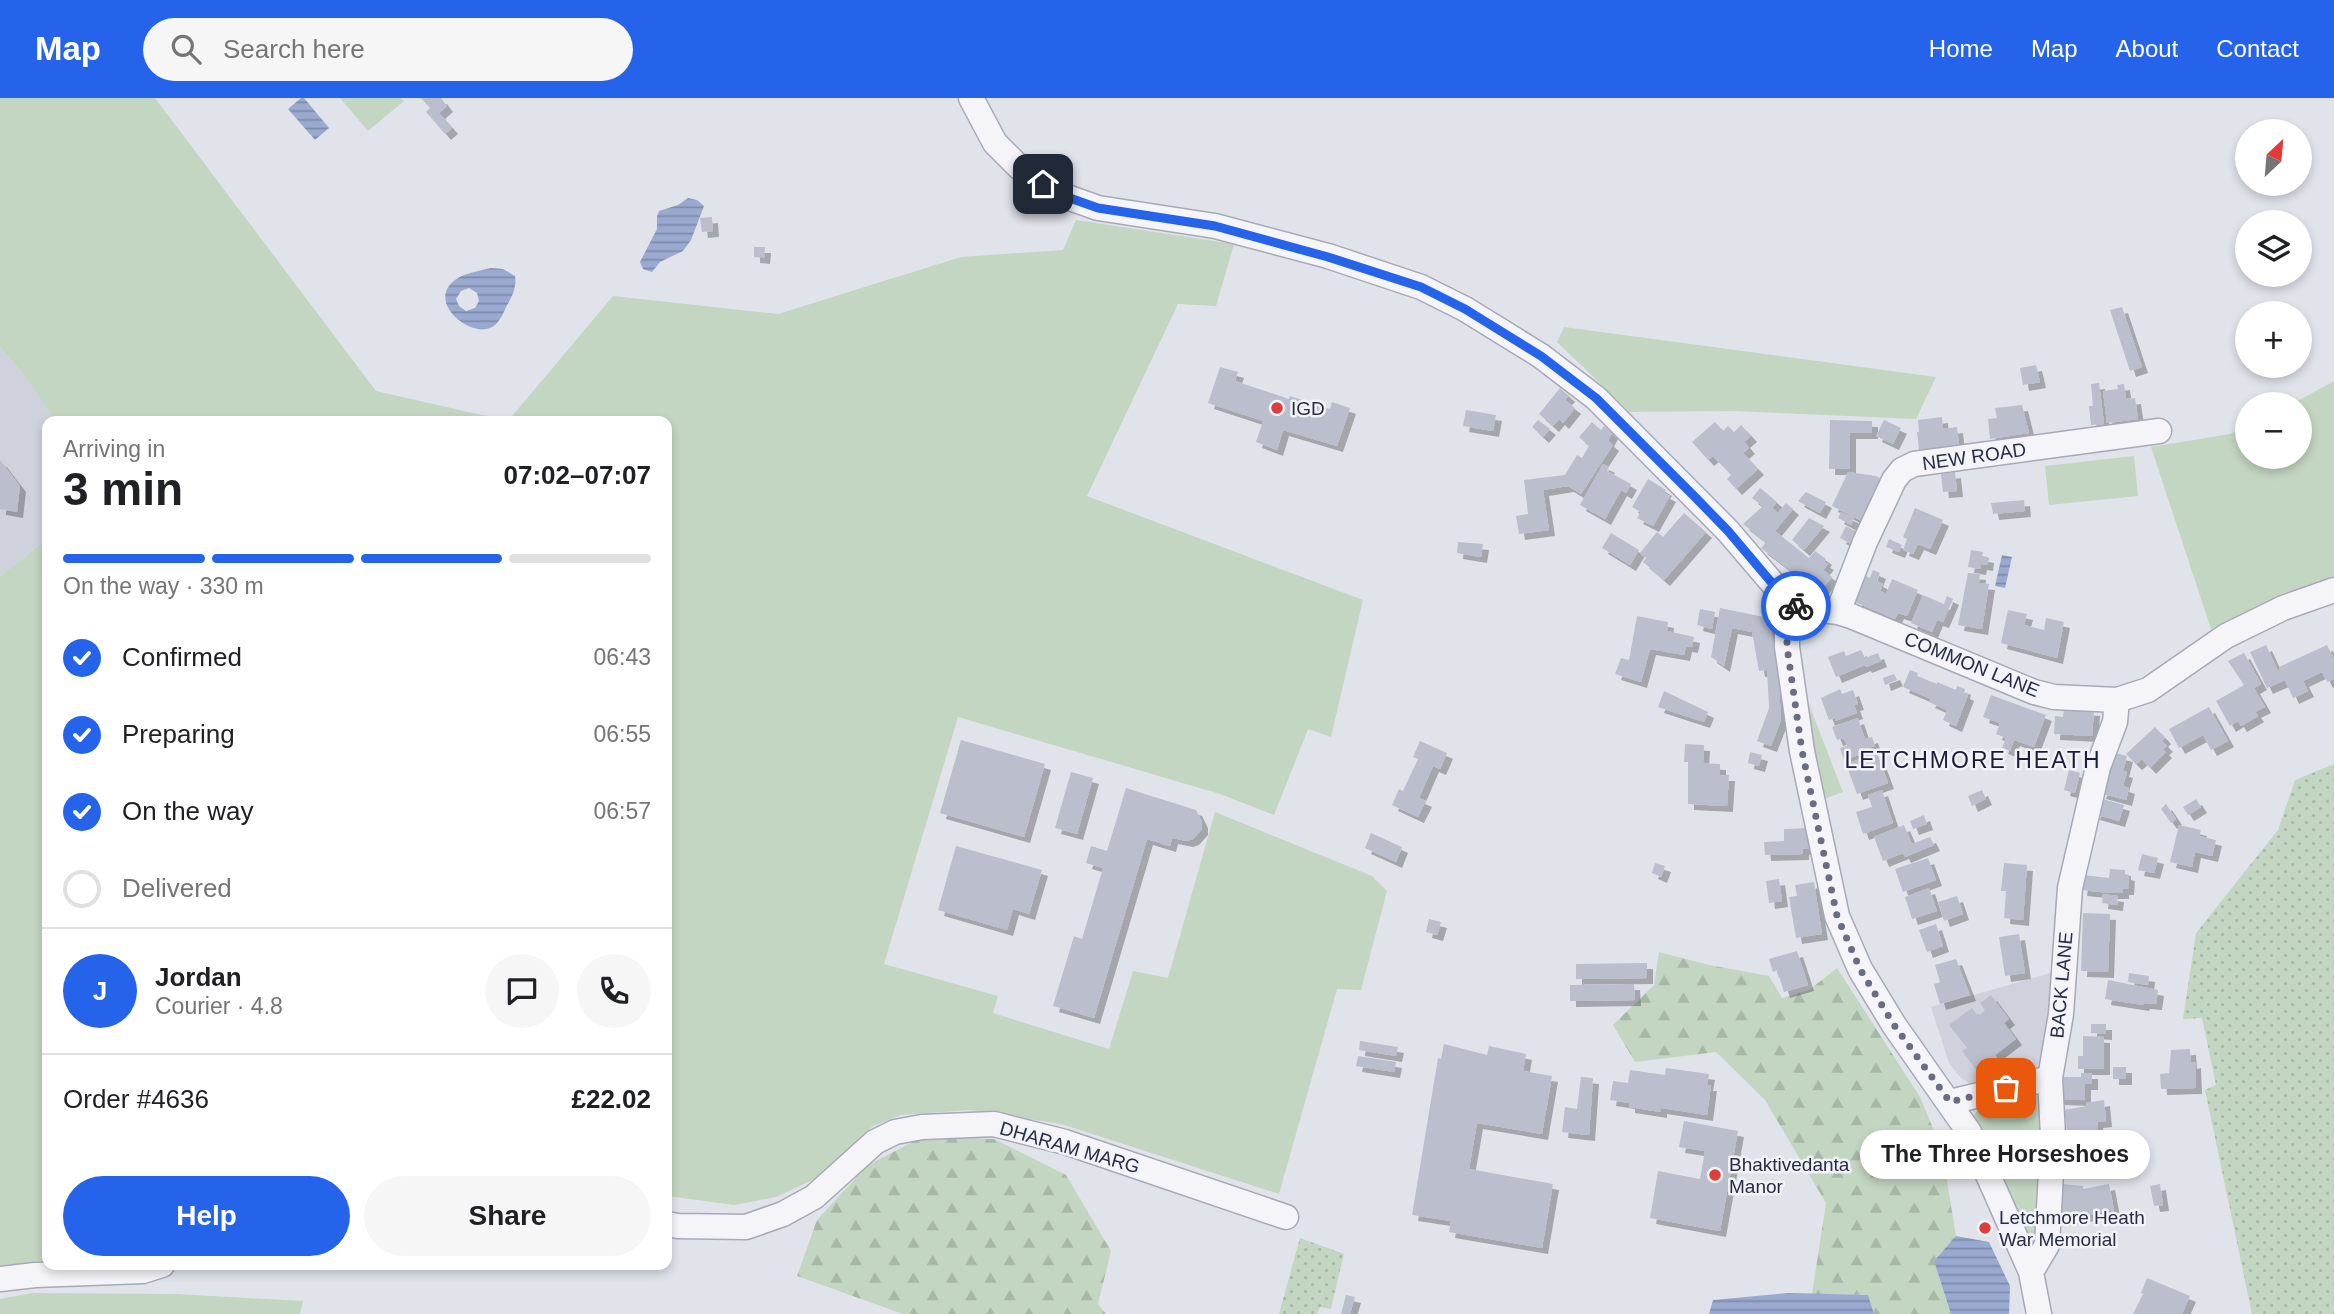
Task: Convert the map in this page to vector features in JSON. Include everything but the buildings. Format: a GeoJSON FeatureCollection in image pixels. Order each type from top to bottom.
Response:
{"type":"FeatureCollection","features":[{"type":"Feature","properties":{"kind":"street"},"geometry":{"type":"LineString","coordinates":[[971,98],[995,143],[1018,167],[1067,197],[1098,208],[1215,226],[1328,257],[1421,287],[1465,309],[1541,356],[1596,398],[1720,522],[1778,590],[1796,606],[1787,632],[1787,647],[1802,751],[1837,916],[1860,969],[1888,1015],[1969,1132],[2031,1272],[2039,1314]]}},
{"type":"Feature","properties":{"kind":"street","name":"NEW ROAD"},"geometry":{"type":"LineString","coordinates":[[1838,612],[1865,542],[1894,480],[1902,470],[1914,464],[2160,431]]}},
{"type":"Feature","properties":{"kind":"street","name":"COMMON LANE"},"geometry":{"type":"LineString","coordinates":[[1796,606],[1838,612],[1930,647],[2034,692],[2054,697],[2117,699],[2148,690],[2226,636],[2283,608],[2334,590]]}},
{"type":"Feature","properties":{"kind":"street","name":"BACK LANE"},"geometry":{"type":"LineString","coordinates":[[2031,1272],[2047,1245],[2053,1136],[2050,1078],[2061,1014],[2070,888],[2098,767],[2115,722],[2117,699]]}},
{"type":"Feature","properties":{"kind":"street"},"geometry":{"type":"LineString","coordinates":[[1950,1102],[2050,1078]]}},
{"type":"Feature","properties":{"kind":"street","name":"DHARAM MARG"},"geometry":{"type":"LineString","coordinates":[[672,1225],[746,1227],[783,1214],[814,1197],[875,1142],[895,1132],[922,1127],[994,1124],[1065,1142],[1286,1217]]}},
{"type":"Feature","properties":{"kind":"street"},"geometry":{"type":"LineString","coordinates":[[0,1279],[147,1270]]}},
{"type":"Feature","properties":{"kind":"shaded area"},"geometry":{"type":"Polygon","coordinates":[[[0,347],[24,375],[52,416],[42,416],[42,543],[0,576],[0,347]]]}},
{"type":"Feature","properties":{"kind":"shaded area"},"geometry":{"type":"Polygon","coordinates":[[[2054,972],[2044,1056],[2031,1074],[1971,1085],[1959,1076],[1949,1063],[1931,1007],[2054,972]]]}},
{"type":"Feature","properties":{"kind":"green space"},"geometry":{"type":"Polygon","coordinates":[[[0,98],[155,98],[376,391],[486,416],[52,416],[24,375],[0,347],[0,98]]]}},
{"type":"Feature","properties":{"kind":"green space"},"geometry":{"type":"Polygon","coordinates":[[[340,98],[401,98],[404,101],[368,131],[340,98]]]}},
{"type":"Feature","properties":{"kind":"green space"},"geometry":{"type":"Polygon","coordinates":[[[1076,220],[1234,244],[1216,306],[1178,304],[1087,496],[1363,600],[1331,737],[1308,729],[1274,815],[1220,794],[958,717],[884,964],[998,996],[993,1013],[1109,1049],[1133,971],[1168,978],[1215,812],[1372,876],[1387,891],[1361,990],[1337,989],[1279,1194],[1061,1124],[970,1110],[901,1115],[873,1126],[819,1177],[776,1197],[734,1205],[672,1197],[672,416],[512,416],[613,296],[778,314],[961,257],[1063,250],[1076,220]]]}},
{"type":"Feature","properties":{"kind":"green space"},"geometry":{"type":"Polygon","coordinates":[[[1564,327],[1936,377],[1916,419],[1735,411],[1630,412],[1557,342],[1564,327]]]}},
{"type":"Feature","properties":{"kind":"green space"},"geometry":{"type":"Polygon","coordinates":[[[2334,381],[2334,576],[2281,594],[2211,629],[2151,447],[2235,432],[2235,469],[2312,469],[2312,393],[2334,381]]]}},
{"type":"Feature","properties":{"kind":"green space"},"geometry":{"type":"Polygon","coordinates":[[[2134,456],[2138,496],[2049,505],[2045,466],[2134,456]]]}},
{"type":"Feature","properties":{"kind":"green space"},"geometry":{"type":"Polygon","coordinates":[[[42,543],[42,1261],[0,1266],[0,576],[42,543]]]}},
{"type":"Feature","properties":{"kind":"green space"},"geometry":{"type":"Polygon","coordinates":[[[1804,701],[1808,702],[1843,792],[1824,799],[1804,701]]]}},
{"type":"Feature","properties":{"kind":"green space"},"geometry":{"type":"Polygon","coordinates":[[[2334,764],[2334,1314],[2252,1314],[2205,1090],[2216,1085],[2202,1018],[2183,1019],[2196,933],[2278,830],[2295,780],[2334,764]]]}},
{"type":"Feature","properties":{"kind":"green space"},"geometry":{"type":"Polygon","coordinates":[[[1659,952],[1769,976],[1782,998],[1809,990],[1837,968],[1920,1097],[1942,1150],[1956,1236],[1934,1261],[1951,1314],[1874,1314],[1867,1295],[1812,1294],[1826,1203],[1765,1100],[1716,1052],[1635,1062],[1613,1025],[1654,985],[1659,952]]]}},
{"type":"Feature","properties":{"kind":"green space"},"geometry":{"type":"Polygon","coordinates":[[[2034,1094],[2042,1100],[2041,1241],[2029,1244],[1971,1123],[1979,1106],[2034,1094]]]}},
{"type":"Feature","properties":{"kind":"green space"},"geometry":{"type":"Polygon","coordinates":[[[924,1136],[994,1139],[1066,1175],[1111,1251],[1098,1304],[1106,1314],[903,1314],[797,1276],[817,1220],[868,1165],[924,1136]]]}},
{"type":"Feature","properties":{"kind":"green space"},"geometry":{"type":"Polygon","coordinates":[[[1300,1238],[1344,1254],[1331,1309],[1320,1307],[1317,1314],[1279,1314],[1300,1238]]]}},
{"type":"Feature","properties":{"kind":"green space"},"geometry":{"type":"Polygon","coordinates":[[[32,1293],[176,1294],[303,1301],[300,1314],[0,1314],[0,1299],[32,1293]]]}},
{"type":"Feature","properties":{"kind":"water"},"geometry":{"type":"Polygon","coordinates":[[[304,98],[329,128],[315,140],[288,109],[304,98]]]}},
{"type":"Feature","properties":{"kind":"water"},"geometry":{"type":"Polygon","coordinates":[[[688,198],[697,200],[704,206],[691,240],[683,251],[660,262],[652,272],[643,269],[640,262],[657,229],[659,211],[678,205],[688,198]]]}},
{"type":"Feature","properties":{"kind":"water"},"geometry":{"type":"Polygon","coordinates":[[[491,268],[503,269],[515,276],[515,288],[495,325],[485,329],[474,328],[453,315],[447,305],[446,294],[451,284],[464,275],[491,268]],[[469,288],[461,291],[456,299],[459,306],[466,311],[475,308],[479,301],[477,293],[469,288]]]}},
{"type":"Feature","properties":{"kind":"water"},"geometry":{"type":"Polygon","coordinates":[[[2002,555],[2012,557],[2005,588],[1995,586],[2002,555]]]}},
{"type":"Feature","properties":{"kind":"water"},"geometry":{"type":"Polygon","coordinates":[[[1956,1236],[1989,1242],[2010,1286],[2009,1314],[1951,1314],[1934,1261],[1956,1236]]]}},
{"type":"Feature","properties":{"kind":"water"},"geometry":{"type":"Polygon","coordinates":[[[1788,1293],[1868,1295],[1874,1314],[1709,1314],[1713,1300],[1788,1293]]]}},
{"type":"Feature","properties":{"kind":"way so far"},"geometry":{"type":"LineString","coordinates":[[1796,606],[1787,632],[1787,647],[1802,751],[1837,916],[1860,969],[1894,1025],[1950,1102],[2006,1088]]}},
{"type":"Feature","properties":{"kind":"place","name":"IGD"},"geometry":{"type":"Point","coordinates":[1277,408]}},
{"type":"Feature","properties":{"kind":"place","name":"The Three Horseshoes"},"geometry":{"type":"Point","coordinates":[2006,1088]}},
{"type":"Feature","properties":{"kind":"place","name":"Bhaktivedanta Manor"},"geometry":{"type":"Point","coordinates":[1715,1175]}},
{"type":"Feature","properties":{"kind":"place","name":"Letchmore Heath War Memorial"},"geometry":{"type":"Point","coordinates":[1985,1228]}},
{"type":"Feature","properties":{"kind":"district","name":"LETCHMORE HEATH"},"geometry":{"type":"Point","coordinates":[1973,760]}},
{"type":"Feature","properties":{"kind":"route"},"geometry":{"type":"LineString","coordinates":[[1043,184],[1067,197],[1098,208],[1215,226],[1328,257],[1421,287],[1465,309],[1541,356],[1596,398],[1728,531],[1786,599],[1796,606]]}}]}
